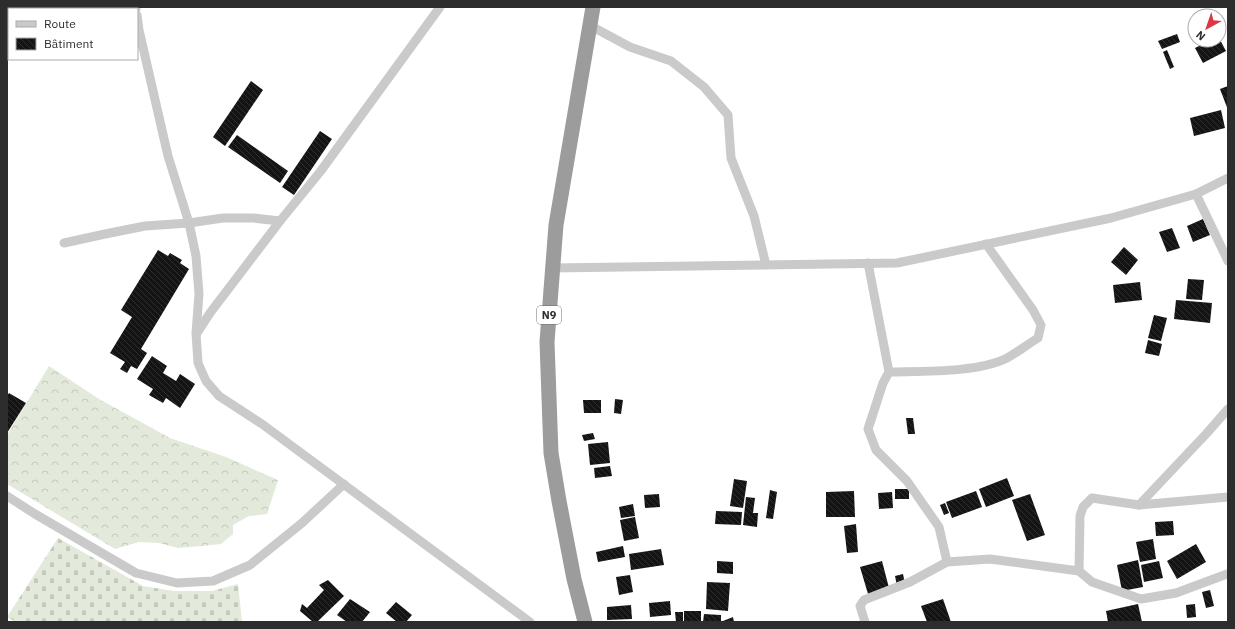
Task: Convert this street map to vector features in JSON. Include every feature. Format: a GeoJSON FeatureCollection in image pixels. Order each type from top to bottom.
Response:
{"type":"FeatureCollection","features":[{"type":"Feature","properties":{"kind":"highway","name":"N9"},"geometry":{"type":"LineString","coordinates":[[585,622],[574,579],[559,501],[552,454],[547,342],[556,225],[593,7]]}},
{"type":"Feature","properties":{"kind":"street"},"geometry":{"type":"LineString","coordinates":[[196,333],[280,221],[320,172],[440,7]]}},
{"type":"Feature","properties":{"kind":"street"},"geometry":{"type":"LineString","coordinates":[[138,22],[168,156],[189,223],[196,256],[200,294],[196,333],[198,363],[206,381],[219,396],[262,424],[530,622]]}},
{"type":"Feature","properties":{"kind":"street"},"geometry":{"type":"LineString","coordinates":[[589,25],[630,47],[671,61],[704,87],[728,115],[732,158],[754,216],[766,265]]}},
{"type":"Feature","properties":{"kind":"street"},"geometry":{"type":"LineString","coordinates":[[552,268],[897,263],[1111,218],[1196,194],[1228,178]]}},
{"type":"Feature","properties":{"kind":"street"},"geometry":{"type":"LineString","coordinates":[[1196,194],[1228,261]]}},
{"type":"Feature","properties":{"kind":"street"},"geometry":{"type":"LineString","coordinates":[[64,243],[145,226],[189,223],[222,218],[253,218],[280,221]]}},
{"type":"Feature","properties":{"kind":"street"},"geometry":{"type":"LineString","coordinates":[[889,372],[944,370],[983,366],[1007,358],[1038,338],[1041,325],[1033,310],[986,244]]}},
{"type":"Feature","properties":{"kind":"street"},"geometry":{"type":"LineString","coordinates":[[868,263],[889,372],[883,383],[868,430],[876,450],[907,481],[939,527],[947,562]]}},
{"type":"Feature","properties":{"kind":"street"},"geometry":{"type":"LineString","coordinates":[[1139,505],[1228,409]]}},
{"type":"Feature","properties":{"kind":"street"},"geometry":{"type":"LineString","coordinates":[[7,496],[136,573],[177,583],[213,581],[250,565],[302,523],[344,484]]}},
{"type":"Feature","properties":{"kind":"street"},"geometry":{"type":"LineString","coordinates":[[1079,571],[1080,516],[1083,507],[1092,498],[1139,505],[1228,497]]}},
{"type":"Feature","properties":{"kind":"street"},"geometry":{"type":"LineString","coordinates":[[865,622],[860,606],[864,600],[910,582],[947,562],[990,559],[1079,571],[1092,582],[1140,600],[1176,592],[1227,574]]}},
{"type":"Feature","properties":{"kind":"green space"},"geometry":{"type":"Polygon","coordinates":[[[49,366],[99,399],[170,438],[226,457],[278,480],[267,514],[249,516],[233,525],[233,534],[221,544],[178,548],[159,543],[139,542],[115,549],[7,484],[7,435],[49,366]]]}},
{"type":"Feature","properties":{"kind":"green space"},"geometry":{"type":"Polygon","coordinates":[[[58,538],[143,586],[173,591],[212,591],[238,584],[242,622],[16,622],[7,617],[58,538]]]}},
{"type":"Feature","properties":{"kind":"building"},"geometry":{"type":"Polygon","coordinates":[[[1177,34],[1180,42],[1162,49],[1158,41],[1177,34]]]}},
{"type":"Feature","properties":{"kind":"building"},"geometry":{"type":"Polygon","coordinates":[[[1195,48],[1224,48],[1226,51],[1203,63],[1195,48]]]}},
{"type":"Feature","properties":{"kind":"building"},"geometry":{"type":"Polygon","coordinates":[[[1167,50],[1174,67],[1170,69],[1163,52],[1167,50]]]}},
{"type":"Feature","properties":{"kind":"building"},"geometry":{"type":"Polygon","coordinates":[[[251,81],[263,90],[225,146],[213,137],[251,81]]]}},
{"type":"Feature","properties":{"kind":"building"},"geometry":{"type":"Polygon","coordinates":[[[1228,86],[1228,110],[1220,89],[1228,86]]]}},
{"type":"Feature","properties":{"kind":"building"},"geometry":{"type":"Polygon","coordinates":[[[1221,110],[1225,128],[1194,136],[1190,118],[1221,110]]]}},
{"type":"Feature","properties":{"kind":"building"},"geometry":{"type":"Polygon","coordinates":[[[320,131],[332,139],[294,195],[282,187],[320,131]]]}},
{"type":"Feature","properties":{"kind":"building"},"geometry":{"type":"Polygon","coordinates":[[[237,135],[288,171],[280,183],[228,147],[237,135]]]}},
{"type":"Feature","properties":{"kind":"building"},"geometry":{"type":"Polygon","coordinates":[[[1203,219],[1210,235],[1193,242],[1187,226],[1203,219]]]}},
{"type":"Feature","properties":{"kind":"building"},"geometry":{"type":"Polygon","coordinates":[[[1172,228],[1180,248],[1167,252],[1159,232],[1172,228]]]}},
{"type":"Feature","properties":{"kind":"building"},"geometry":{"type":"Polygon","coordinates":[[[1124,247],[1138,260],[1126,275],[1111,262],[1124,247]]]}},
{"type":"Feature","properties":{"kind":"building"},"geometry":{"type":"Polygon","coordinates":[[[158,250],[168,256],[170,253],[182,260],[180,263],[189,269],[141,349],[147,353],[137,369],[131,366],[127,373],[120,369],[125,362],[110,353],[132,317],[121,310],[158,250]]]}},
{"type":"Feature","properties":{"kind":"building"},"geometry":{"type":"Polygon","coordinates":[[[1188,279],[1204,280],[1202,300],[1186,299],[1188,279]]]}},
{"type":"Feature","properties":{"kind":"building"},"geometry":{"type":"Polygon","coordinates":[[[1140,282],[1142,300],[1115,303],[1113,285],[1140,282]]]}},
{"type":"Feature","properties":{"kind":"building"},"geometry":{"type":"Polygon","coordinates":[[[1176,300],[1212,303],[1210,323],[1174,319],[1176,300]]]}},
{"type":"Feature","properties":{"kind":"building"},"geometry":{"type":"Polygon","coordinates":[[[1154,315],[1167,318],[1161,341],[1148,338],[1154,315]]]}},
{"type":"Feature","properties":{"kind":"building"},"geometry":{"type":"Polygon","coordinates":[[[1148,340],[1162,344],[1159,356],[1145,353],[1148,340]]]}},
{"type":"Feature","properties":{"kind":"building"},"geometry":{"type":"Polygon","coordinates":[[[152,356],[167,366],[163,373],[176,381],[180,374],[195,384],[180,408],[166,398],[163,403],[149,395],[153,389],[137,379],[152,356]]]}},
{"type":"Feature","properties":{"kind":"building"},"geometry":{"type":"Polygon","coordinates":[[[9,393],[26,403],[7,433],[7,396],[9,393]]]}},
{"type":"Feature","properties":{"kind":"building"},"geometry":{"type":"Polygon","coordinates":[[[615,399],[623,400],[621,414],[614,413],[615,399]]]}},
{"type":"Feature","properties":{"kind":"building"},"geometry":{"type":"Polygon","coordinates":[[[583,400],[601,400],[601,413],[584,413],[583,400]]]}},
{"type":"Feature","properties":{"kind":"building"},"geometry":{"type":"Polygon","coordinates":[[[906,418],[913,418],[915,434],[908,434],[906,418]]]}},
{"type":"Feature","properties":{"kind":"building"},"geometry":{"type":"Polygon","coordinates":[[[593,433],[595,439],[584,441],[582,435],[593,433]]]}},
{"type":"Feature","properties":{"kind":"building"},"geometry":{"type":"Polygon","coordinates":[[[608,442],[610,463],[590,465],[588,444],[608,442]]]}},
{"type":"Feature","properties":{"kind":"building"},"geometry":{"type":"Polygon","coordinates":[[[610,466],[612,476],[595,478],[594,468],[610,466]]]}},
{"type":"Feature","properties":{"kind":"building"},"geometry":{"type":"Polygon","coordinates":[[[1007,478],[1014,496],[986,507],[979,489],[1007,478]]]}},
{"type":"Feature","properties":{"kind":"building"},"geometry":{"type":"Polygon","coordinates":[[[734,479],[747,481],[743,508],[730,506],[734,479]]]}},
{"type":"Feature","properties":{"kind":"building"},"geometry":{"type":"Polygon","coordinates":[[[895,489],[909,489],[909,499],[895,499],[895,489]]]}},
{"type":"Feature","properties":{"kind":"building"},"geometry":{"type":"Polygon","coordinates":[[[770,490],[777,492],[773,519],[766,518],[770,490]]]}},
{"type":"Feature","properties":{"kind":"building"},"geometry":{"type":"Polygon","coordinates":[[[854,491],[855,517],[826,517],[826,492],[854,491]]]}},
{"type":"Feature","properties":{"kind":"building"},"geometry":{"type":"Polygon","coordinates":[[[976,491],[982,507],[952,518],[946,502],[976,491]]]}},
{"type":"Feature","properties":{"kind":"building"},"geometry":{"type":"Polygon","coordinates":[[[892,492],[893,508],[879,509],[878,493],[892,492]]]}},
{"type":"Feature","properties":{"kind":"building"},"geometry":{"type":"Polygon","coordinates":[[[659,494],[660,507],[645,508],[644,495],[659,494]]]}},
{"type":"Feature","properties":{"kind":"building"},"geometry":{"type":"Polygon","coordinates":[[[1030,494],[1045,535],[1027,541],[1012,500],[1030,494]]]}},
{"type":"Feature","properties":{"kind":"building"},"geometry":{"type":"Polygon","coordinates":[[[746,497],[755,498],[753,513],[758,513],[757,527],[743,525],[746,497]]]}},
{"type":"Feature","properties":{"kind":"building"},"geometry":{"type":"Polygon","coordinates":[[[945,503],[949,513],[944,515],[940,505],[945,503]]]}},
{"type":"Feature","properties":{"kind":"building"},"geometry":{"type":"Polygon","coordinates":[[[633,504],[635,516],[621,518],[619,507],[633,504]]]}},
{"type":"Feature","properties":{"kind":"building"},"geometry":{"type":"Polygon","coordinates":[[[716,511],[742,512],[741,525],[715,524],[716,511]]]}},
{"type":"Feature","properties":{"kind":"building"},"geometry":{"type":"Polygon","coordinates":[[[635,517],[639,538],[624,541],[620,520],[635,517]]]}},
{"type":"Feature","properties":{"kind":"building"},"geometry":{"type":"Polygon","coordinates":[[[1173,521],[1174,535],[1156,536],[1155,522],[1173,521]]]}},
{"type":"Feature","properties":{"kind":"building"},"geometry":{"type":"Polygon","coordinates":[[[856,524],[858,552],[847,553],[844,526],[856,524]]]}},
{"type":"Feature","properties":{"kind":"building"},"geometry":{"type":"Polygon","coordinates":[[[1153,539],[1156,559],[1140,562],[1136,542],[1153,539]]]}},
{"type":"Feature","properties":{"kind":"building"},"geometry":{"type":"Polygon","coordinates":[[[1196,544],[1206,562],[1177,579],[1167,561],[1196,544]]]}},
{"type":"Feature","properties":{"kind":"building"},"geometry":{"type":"Polygon","coordinates":[[[623,546],[625,557],[598,562],[596,552],[623,546]]]}},
{"type":"Feature","properties":{"kind":"building"},"geometry":{"type":"Polygon","coordinates":[[[661,549],[664,565],[631,570],[629,554],[661,549]]]}},
{"type":"Feature","properties":{"kind":"building"},"geometry":{"type":"Polygon","coordinates":[[[1138,560],[1143,587],[1122,591],[1117,565],[1138,560]]]}},
{"type":"Feature","properties":{"kind":"building"},"geometry":{"type":"Polygon","coordinates":[[[717,561],[733,562],[733,574],[717,573],[717,561]]]}},
{"type":"Feature","properties":{"kind":"building"},"geometry":{"type":"Polygon","coordinates":[[[882,561],[889,588],[868,594],[860,567],[882,561]]]}},
{"type":"Feature","properties":{"kind":"building"},"geometry":{"type":"Polygon","coordinates":[[[1159,561],[1163,578],[1144,582],[1141,565],[1159,561]]]}},
{"type":"Feature","properties":{"kind":"building"},"geometry":{"type":"Polygon","coordinates":[[[903,574],[905,584],[897,586],[895,576],[903,574]]]}},
{"type":"Feature","properties":{"kind":"building"},"geometry":{"type":"Polygon","coordinates":[[[630,575],[633,592],[619,595],[616,577],[630,575]]]}},
{"type":"Feature","properties":{"kind":"building"},"geometry":{"type":"Polygon","coordinates":[[[328,580],[344,596],[317,622],[313,622],[300,611],[302,604],[307,608],[324,590],[319,585],[328,580]]]}},
{"type":"Feature","properties":{"kind":"building"},"geometry":{"type":"Polygon","coordinates":[[[707,582],[730,583],[728,611],[706,609],[707,582]]]}},
{"type":"Feature","properties":{"kind":"building"},"geometry":{"type":"Polygon","coordinates":[[[1210,590],[1214,606],[1206,608],[1202,592],[1210,590]]]}},
{"type":"Feature","properties":{"kind":"building"},"geometry":{"type":"Polygon","coordinates":[[[350,599],[370,612],[362,622],[347,622],[337,615],[350,599]]]}},
{"type":"Feature","properties":{"kind":"building"},"geometry":{"type":"Polygon","coordinates":[[[943,599],[951,622],[927,622],[921,606],[943,599]]]}},
{"type":"Feature","properties":{"kind":"building"},"geometry":{"type":"Polygon","coordinates":[[[670,601],[671,615],[650,617],[649,603],[670,601]]]}},
{"type":"Feature","properties":{"kind":"building"},"geometry":{"type":"Polygon","coordinates":[[[396,602],[412,615],[406,622],[397,622],[386,613],[396,602]]]}},
{"type":"Feature","properties":{"kind":"building"},"geometry":{"type":"Polygon","coordinates":[[[1138,604],[1142,622],[1108,622],[1106,611],[1138,604]]]}},
{"type":"Feature","properties":{"kind":"building"},"geometry":{"type":"Polygon","coordinates":[[[1195,604],[1196,617],[1187,618],[1186,605],[1195,604]]]}},
{"type":"Feature","properties":{"kind":"building"},"geometry":{"type":"Polygon","coordinates":[[[631,605],[632,619],[607,620],[607,607],[631,605]]]}},
{"type":"Feature","properties":{"kind":"building"},"geometry":{"type":"Polygon","coordinates":[[[684,611],[701,611],[701,622],[684,622],[684,611]]]}},
{"type":"Feature","properties":{"kind":"building"},"geometry":{"type":"Polygon","coordinates":[[[675,612],[683,612],[683,622],[676,622],[675,612]]]}},
{"type":"Feature","properties":{"kind":"building"},"geometry":{"type":"Polygon","coordinates":[[[704,614],[721,615],[721,622],[703,622],[704,614]]]}},
{"type":"Feature","properties":{"kind":"building"},"geometry":{"type":"Polygon","coordinates":[[[733,617],[734,622],[723,622],[723,621],[733,617]]]}}]}
